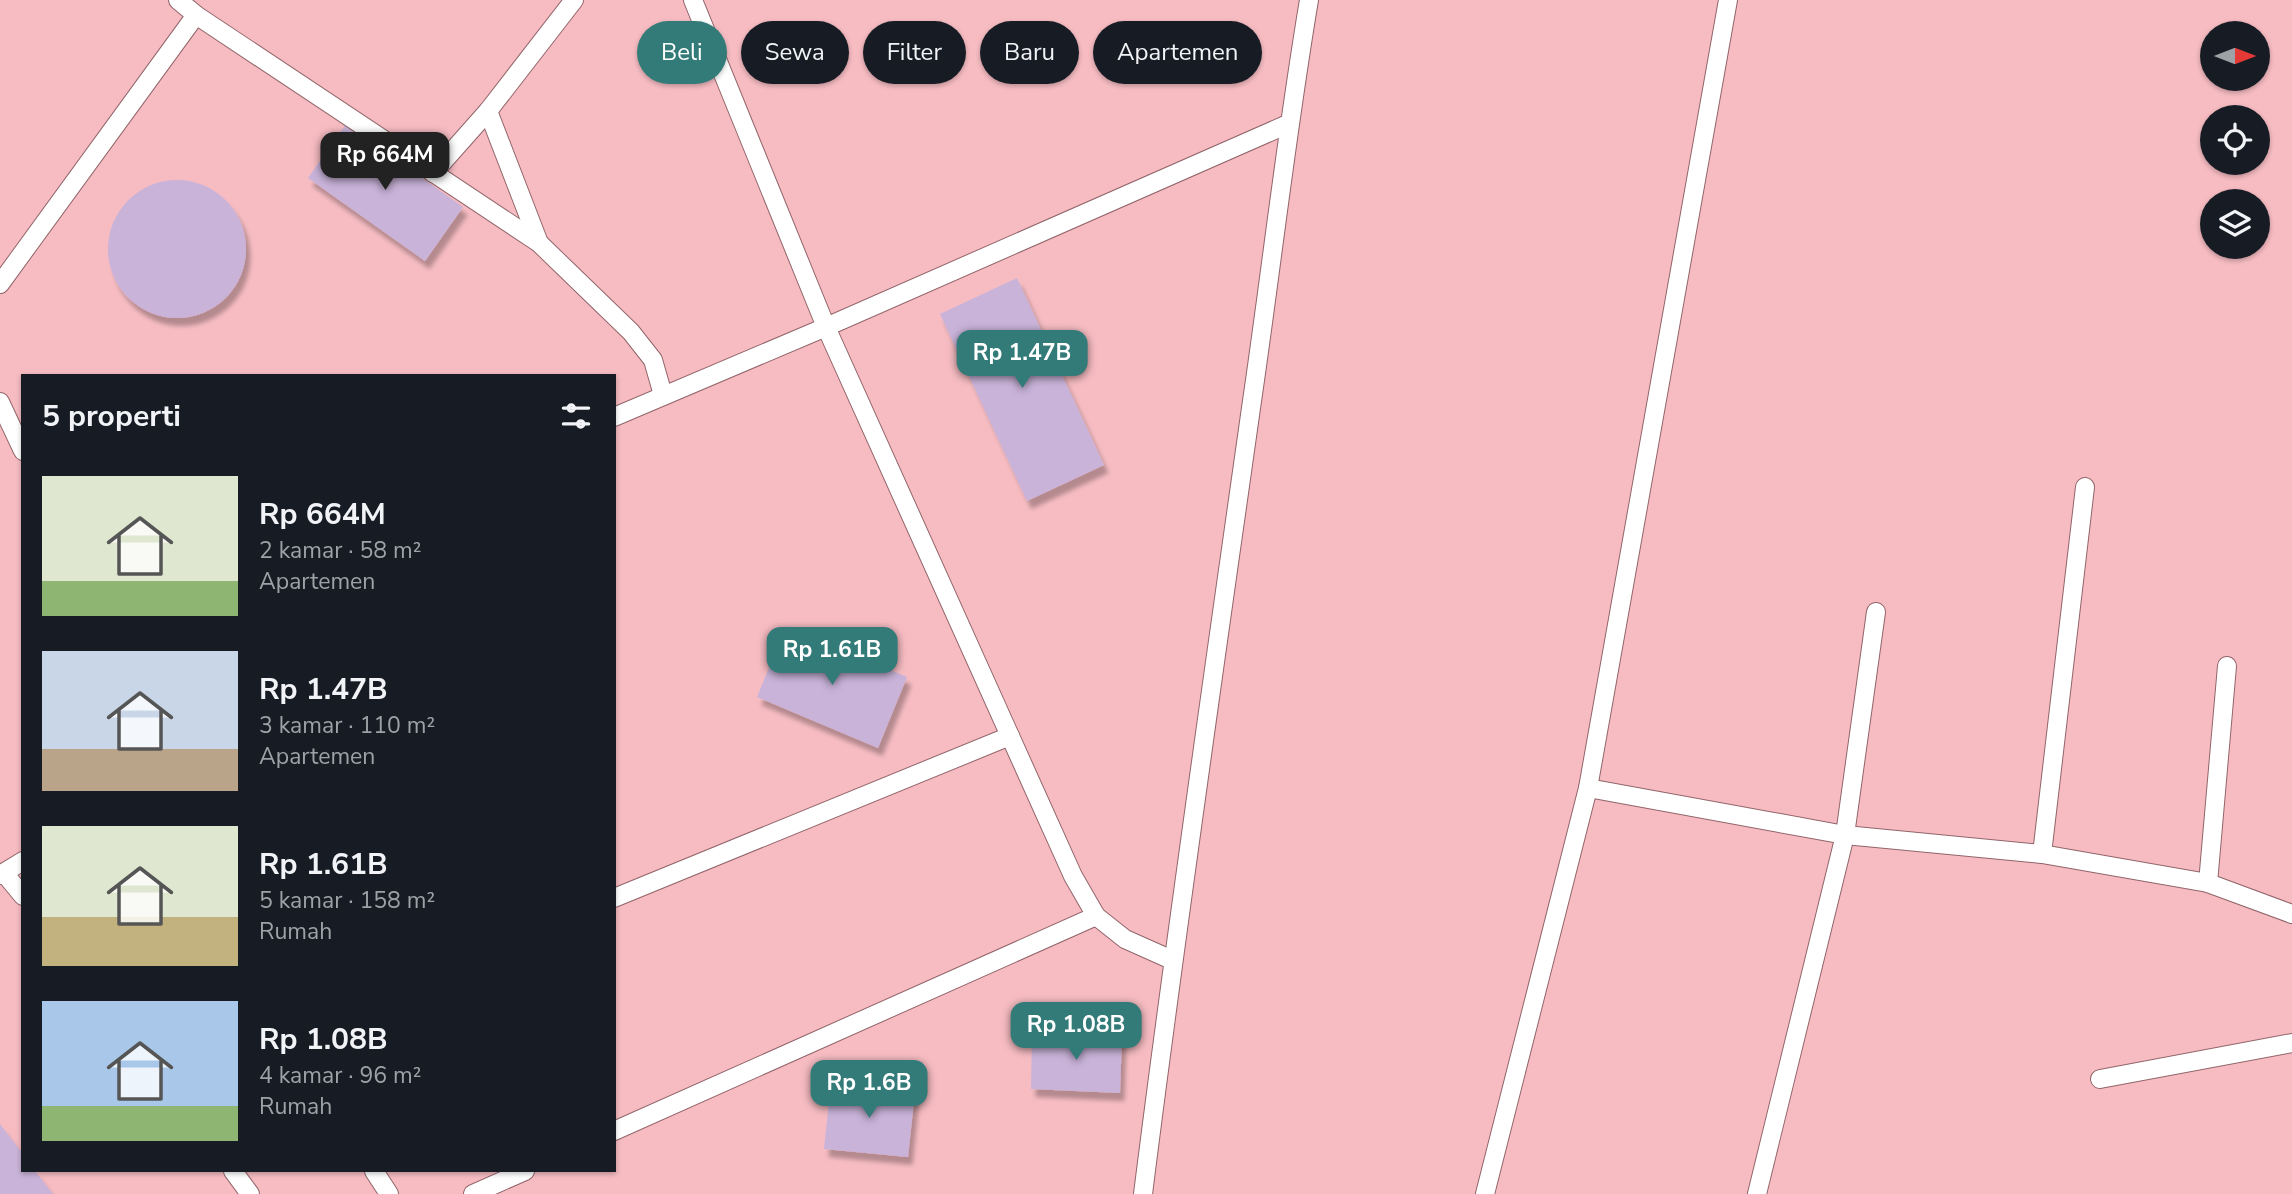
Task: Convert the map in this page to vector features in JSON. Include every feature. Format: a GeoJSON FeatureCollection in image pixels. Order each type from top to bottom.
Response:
{"type":"FeatureCollection","features":[{"type":"Feature","properties":{"kind":"lane"},"geometry":{"type":"LineString","coordinates":[[177,0],[539,243],[631,332],[653,360],[663,395]]}},
{"type":"Feature","properties":{"kind":"lane"},"geometry":{"type":"LineString","coordinates":[[433,173],[488,111],[574,0]]}},
{"type":"Feature","properties":{"kind":"lane"},"geometry":{"type":"LineString","coordinates":[[693,0],[826,327],[1073,876],[1096,916],[1125,939],[1172,960]]}},
{"type":"Feature","properties":{"kind":"lane"},"geometry":{"type":"LineString","coordinates":[[1143,1194],[1172,960],[1253,397],[1288,124],[1309,0]]}},
{"type":"Feature","properties":{"kind":"lane"},"geometry":{"type":"LineString","coordinates":[[1485,1194],[1588,788],[1728,0]]}},
{"type":"Feature","properties":{"kind":"lane"},"geometry":{"type":"LineString","coordinates":[[0,284],[196,15]]}},
{"type":"Feature","properties":{"kind":"lane"},"geometry":{"type":"LineString","coordinates":[[488,111],[539,243]]}},
{"type":"Feature","properties":{"kind":"lane"},"geometry":{"type":"LineString","coordinates":[[616,415],[826,327],[1288,124]]}},
{"type":"Feature","properties":{"kind":"lane"},"geometry":{"type":"LineString","coordinates":[[0,402],[21,447]]}},
{"type":"Feature","properties":{"kind":"lane"},"geometry":{"type":"LineString","coordinates":[[2042,854],[2085,487]]}},
{"type":"Feature","properties":{"kind":"lane"},"geometry":{"type":"LineString","coordinates":[[1757,1194],[1845,835],[1876,612]]}},
{"type":"Feature","properties":{"kind":"lane"},"geometry":{"type":"LineString","coordinates":[[2208,883],[2227,666]]}},
{"type":"Feature","properties":{"kind":"lane"},"geometry":{"type":"LineString","coordinates":[[616,897],[1010,736]]}},
{"type":"Feature","properties":{"kind":"lane"},"geometry":{"type":"LineString","coordinates":[[1588,788],[1845,835],[2042,854],[2208,883],[2292,914]]}},
{"type":"Feature","properties":{"kind":"lane"},"geometry":{"type":"LineString","coordinates":[[21,862],[2,874],[21,895]]}},
{"type":"Feature","properties":{"kind":"lane"},"geometry":{"type":"LineString","coordinates":[[616,1130],[1096,916]]}},
{"type":"Feature","properties":{"kind":"lane"},"geometry":{"type":"LineString","coordinates":[[2100,1079],[2292,1043]]}},
{"type":"Feature","properties":{"kind":"lane"},"geometry":{"type":"LineString","coordinates":[[234,1172],[250,1194]]}},
{"type":"Feature","properties":{"kind":"lane"},"geometry":{"type":"LineString","coordinates":[[375,1172],[389,1194]]}},
{"type":"Feature","properties":{"kind":"lane"},"geometry":{"type":"LineString","coordinates":[[473,1194],[523,1172]]}},
{"type":"Feature","properties":{"kind":"shaded area"},"geometry":{"type":"Polygon","coordinates":[[[0,0],[2292,0],[2292,1194],[0,1194],[0,0]]]}},
{"type":"Feature","properties":{"kind":"building"},"geometry":{"type":"Polygon","coordinates":[[[346,124],[463,207],[425,261],[308,178],[346,124]]]}},
{"type":"Feature","properties":{"kind":"building"},"geometry":{"type":"Polygon","coordinates":[[[177,180],[203,186],[226,200],[240,223],[246,249],[240,275],[226,298],[203,312],[177,318],[151,312],[128,298],[114,275],[108,249],[114,223],[128,200],[151,186],[177,180]]]}},
{"type":"Feature","properties":{"kind":"building"},"geometry":{"type":"Polygon","coordinates":[[[1017,278],[1104,465],[1027,501],[940,314],[1017,278]]]}},
{"type":"Feature","properties":{"kind":"building"},"geometry":{"type":"Polygon","coordinates":[[[786,626],[907,677],[878,748],[757,697],[786,626]]]}},
{"type":"Feature","properties":{"kind":"building"},"geometry":{"type":"Polygon","coordinates":[[[1032,1032],[1122,1035],[1120,1093],[1031,1089],[1032,1032]]]}},
{"type":"Feature","properties":{"kind":"building"},"geometry":{"type":"Polygon","coordinates":[[[831,1082],[915,1091],[908,1157],[824,1149],[831,1082]]]}},
{"type":"Feature","properties":{"kind":"building"},"geometry":{"type":"Polygon","coordinates":[[[0,1124],[21,1151],[21,1172],[36,1172],[53,1194],[0,1194],[0,1124]]]}}]}
